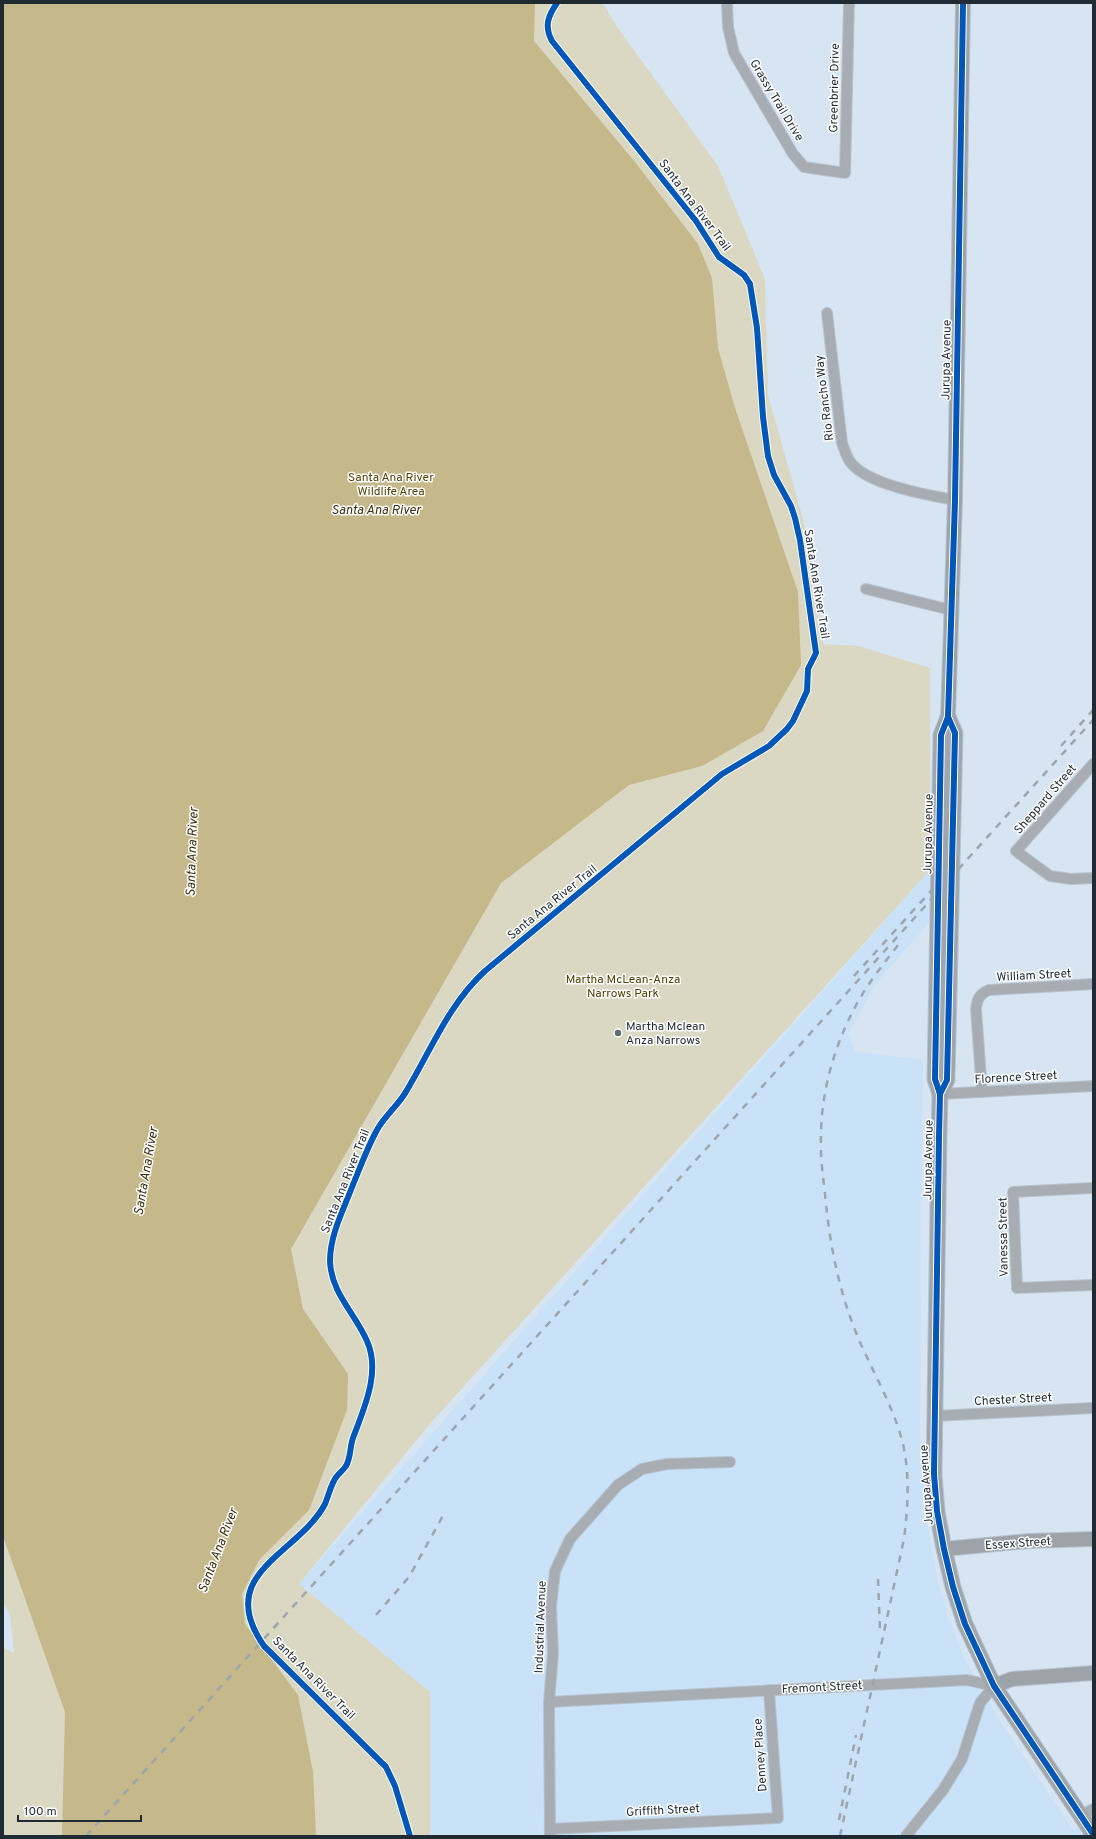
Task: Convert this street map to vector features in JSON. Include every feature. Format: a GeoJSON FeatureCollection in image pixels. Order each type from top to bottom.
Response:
{"type":"FeatureCollection","features":[{"type":"Feature","properties":{"kind":"main road","name":"Jurupa Avenue"},"geometry":{"type":"LineString","coordinates":[[963,3],[955,500],[948,717],[955,733],[947,1080],[940,1094],[934,1474],[937,1511],[944,1549],[953,1587],[965,1624],[994,1686],[1087,1813],[1093,1834]]}},
{"type":"Feature","properties":{"kind":"main road","name":"Essex Street"},"geometry":{"type":"LineString","coordinates":[[944,1549],[1029,1542],[1093,1539]]}},
{"type":"Feature","properties":{"kind":"main road"},"geometry":{"type":"LineString","coordinates":[[994,1686],[1012,1679],[1093,1673]]}},
{"type":"Feature","properties":{"kind":"street","name":"Grassy Trail Drive"},"geometry":{"type":"LineString","coordinates":[[727,3],[728,27],[734,53],[793,154],[804,167],[845,173]]}},
{"type":"Feature","properties":{"kind":"street","name":"Greenbrier Drive"},"geometry":{"type":"LineString","coordinates":[[845,173],[849,3]]}},
{"type":"Feature","properties":{"kind":"street","name":"Rio Rancho Way"},"geometry":{"type":"LineString","coordinates":[[827,313],[842,443],[850,462],[864,475],[915,493],[955,500]]}},
{"type":"Feature","properties":{"kind":"street"},"geometry":{"type":"LineString","coordinates":[[866,589],[951,610]]}},
{"type":"Feature","properties":{"kind":"street","name":"Sheppard Street"},"geometry":{"type":"LineString","coordinates":[[1093,764],[1016,851],[1050,876],[1071,879],[1093,878]]}},
{"type":"Feature","properties":{"kind":"street","name":"William Street"},"geometry":{"type":"LineString","coordinates":[[982,1092],[976,1009],[977,1001],[980,995],[989,990],[1093,984]]}},
{"type":"Feature","properties":{"kind":"street","name":"Florence Street"},"geometry":{"type":"LineString","coordinates":[[940,1094],[1093,1086]]}},
{"type":"Feature","properties":{"kind":"street","name":"Vanessa Street"},"geometry":{"type":"LineString","coordinates":[[1093,1188],[1013,1192],[1017,1288],[1093,1285]]}},
{"type":"Feature","properties":{"kind":"street","name":"Chester Street"},"geometry":{"type":"LineString","coordinates":[[934,1416],[1093,1408]]}},
{"type":"Feature","properties":{"kind":"street","name":"Industrial Avenue"},"geometry":{"type":"LineString","coordinates":[[550,1832],[549,1702],[553,1653],[551,1606],[555,1571],[570,1539],[618,1485],[642,1469],[667,1464],[730,1462]]}},
{"type":"Feature","properties":{"kind":"street","name":"Fremont Street"},"geometry":{"type":"LineString","coordinates":[[549,1702],[967,1680],[994,1686]]}},
{"type":"Feature","properties":{"kind":"street"},"geometry":{"type":"LineString","coordinates":[[906,1836],[943,1790],[962,1759],[980,1703],[994,1686]]}},
{"type":"Feature","properties":{"kind":"street","name":"Denney Place"},"geometry":{"type":"LineString","coordinates":[[769,1690],[778,1818]]}},
{"type":"Feature","properties":{"kind":"street","name":"Griffith Street"},"geometry":{"type":"LineString","coordinates":[[550,1832],[778,1818]]}},
{"type":"Feature","properties":{"kind":"shaded area"},"geometry":{"type":"Polygon","coordinates":[[[930,870],[929,923],[877,982],[849,1032],[854,1051],[923,1060],[920,1436],[927,1521],[937,1578],[948,1616],[964,1658],[1001,1722],[1074,1831],[1093,1819],[1093,1836],[430,1836],[430,1692],[299,1584],[930,870]]]}},
{"type":"Feature","properties":{"kind":"green space","name":"Santa Ana River"},"geometry":{"type":"Polygon","coordinates":[[[3,3],[603,3],[617,27],[718,166],[765,279],[768,395],[804,523],[823,644],[858,646],[930,668],[930,870],[428,1426],[299,1584],[430,1692],[430,1836],[3,1836],[3,1648],[14,1653],[10,1614],[3,1602],[3,3]]]}},
{"type":"Feature","properties":{"kind":"water","name":"Santa Ana River"},"geometry":{"type":"Polygon","coordinates":[[[3,3],[535,3],[534,41],[635,162],[698,244],[712,278],[718,348],[735,408],[798,592],[801,665],[763,731],[702,766],[629,785],[501,883],[291,1249],[303,1309],[348,1374],[347,1410],[309,1510],[259,1560],[242,1594],[245,1624],[298,1695],[313,1772],[316,1836],[62,1836],[65,1712],[3,1536],[3,3]]]}},
{"type":"Feature","properties":{"kind":"railway"},"geometry":{"type":"LineString","coordinates":[[1061,746],[1093,710]]}},
{"type":"Feature","properties":{"kind":"railway"},"geometry":{"type":"LineString","coordinates":[[86,1836],[1093,720]]}},
{"type":"Feature","properties":{"kind":"railway"},"geometry":{"type":"LineString","coordinates":[[854,976],[949,871]]}},
{"type":"Feature","properties":{"kind":"railway"},"geometry":{"type":"LineString","coordinates":[[840,1836],[904,1539],[907,1515],[907,1468],[899,1429],[855,1330],[839,1280],[829,1229],[821,1158],[822,1118],[824,1099],[833,1060],[847,1024],[865,990],[901,941]]}},
{"type":"Feature","properties":{"kind":"railway"},"geometry":{"type":"LineString","coordinates":[[376,1615],[409,1577],[445,1512]]}},
{"type":"Feature","properties":{"kind":"railway"},"geometry":{"type":"LineString","coordinates":[[878,1579],[880,1631]]}},
{"type":"Feature","properties":{"kind":"railway"},"geometry":{"type":"LineString","coordinates":[[839,1820],[856,1735]]}},
{"type":"Feature","properties":{"kind":"cycle path","name":"Santa Ana River Trail"},"geometry":{"type":"LineString","coordinates":[[410,1836],[395,1786],[386,1767],[264,1646],[251,1621],[248,1600],[254,1582],[265,1567],[313,1522],[325,1504],[335,1479],[347,1464],[352,1441],[369,1390],[372,1377],[371,1353],[362,1331],[339,1293],[331,1272],[330,1261],[332,1242],[338,1223],[377,1130],[404,1095],[451,1012],[472,984],[485,971],[722,774],[769,746],[787,729],[793,721],[807,691],[808,669],[816,653],[800,540],[795,518],[791,506],[774,475],[768,456],[763,417],[757,328],[750,284],[744,275],[719,257],[696,221],[552,41],[548,31],[548,21],[551,12],[557,3]]}},
{"type":"Feature","properties":{"kind":"cycle path"},"geometry":{"type":"LineString","coordinates":[[940,1094],[935,1079],[941,735],[948,717],[955,500],[963,3]]}},
{"type":"Feature","properties":{"kind":"cycle path"},"geometry":{"type":"LineString","coordinates":[[948,717],[955,733],[947,1080],[940,1094],[939,1136],[934,1474],[937,1511],[953,1587],[965,1624],[994,1686],[1093,1834]]}},
{"type":"Feature","properties":{"kind":"place","name":"Martha Mclean Anza Narrows"},"geometry":{"type":"Point","coordinates":[618,1033]}},
{"type":"Feature","properties":{"kind":"park label","name":"Santa Ana River Wildlife Area"},"geometry":{"type":"Point","coordinates":[391,484]}},
{"type":"Feature","properties":{"kind":"park label","name":"Martha McLean-Anza Narrows Park"},"geometry":{"type":"Point","coordinates":[623,986]}}]}
